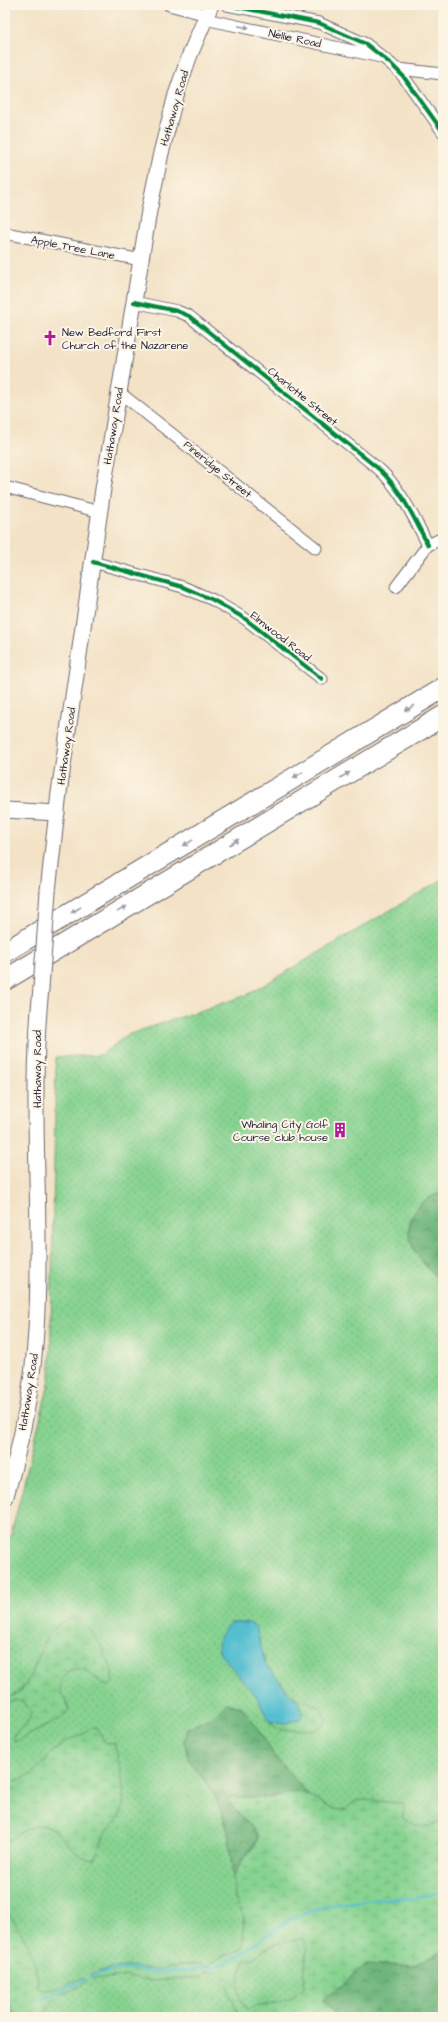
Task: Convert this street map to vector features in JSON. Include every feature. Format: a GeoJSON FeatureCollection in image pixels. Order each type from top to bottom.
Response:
{"type":"FeatureCollection","features":[{"type":"Feature","properties":{"kind":"highway"},"geometry":{"type":"LineString","coordinates":[[5,952],[443,688]]}},
{"type":"Feature","properties":{"kind":"highway"},"geometry":{"type":"LineString","coordinates":[[5,980],[443,716]]}},
{"type":"Feature","properties":{"kind":"main road","name":"Hathaway Road"},"geometry":{"type":"LineString","coordinates":[[5,1500],[27,1404],[36,1331],[38,1234],[37,1043],[48,891],[57,813],[118,392],[153,190],[170,115],[182,75],[208,13]]}},
{"type":"Feature","properties":{"kind":"main road"},"geometry":{"type":"LineString","coordinates":[[5,810],[57,813]]}},
{"type":"Feature","properties":{"kind":"street"},"geometry":{"type":"LineString","coordinates":[[169,5],[208,13]]}},
{"type":"Feature","properties":{"kind":"street","name":"Nellie Road"},"geometry":{"type":"LineString","coordinates":[[227,5],[328,26],[366,44],[398,69],[443,132]]}},
{"type":"Feature","properties":{"kind":"street","name":"Nellie Road"},"geometry":{"type":"LineString","coordinates":[[208,13],[385,58]]}},
{"type":"Feature","properties":{"kind":"street"},"geometry":{"type":"LineString","coordinates":[[398,69],[443,74]]}},
{"type":"Feature","properties":{"kind":"street","name":"Apple Tree Lane"},"geometry":{"type":"LineString","coordinates":[[5,233],[141,260]]}},
{"type":"Feature","properties":{"kind":"street","name":"Charlotte Street"},"geometry":{"type":"LineString","coordinates":[[134,302],[177,310],[189,316],[380,470],[404,498],[428,545]]}},
{"type":"Feature","properties":{"kind":"street","name":"Pineridge Street"},"geometry":{"type":"LineString","coordinates":[[118,392],[316,548]]}},
{"type":"Feature","properties":{"kind":"street"},"geometry":{"type":"LineString","coordinates":[[5,487],[100,512]]}},
{"type":"Feature","properties":{"kind":"street"},"geometry":{"type":"LineString","coordinates":[[396,586],[428,545],[443,538]]}},
{"type":"Feature","properties":{"kind":"street","name":"Elmwood Road"},"geometry":{"type":"LineString","coordinates":[[93,562],[183,587],[213,600],[244,618],[322,679]]}},
{"type":"Feature","properties":{"kind":"green space"},"geometry":{"type":"Polygon","coordinates":[[[443,879],[443,2017],[10,2017],[5,2001],[5,1548],[11,1535],[50,1379],[56,1057],[101,1055],[127,1035],[247,995],[443,879]]]}},
{"type":"Feature","properties":{"kind":"green space"},"geometry":{"type":"Polygon","coordinates":[[[438,1194],[443,1194],[443,1285],[423,1263],[412,1246],[409,1227],[412,1217],[419,1205],[425,1200],[438,1194]]]}},
{"type":"Feature","properties":{"kind":"green space"},"geometry":{"type":"Polygon","coordinates":[[[73,1618],[84,1623],[96,1639],[111,1669],[113,1684],[108,1686],[103,1684],[88,1672],[82,1670],[70,1670],[64,1675],[60,1682],[60,1690],[69,1710],[60,1719],[15,1742],[13,1735],[27,1722],[31,1715],[31,1711],[24,1702],[14,1700],[5,1705],[5,1698],[17,1693],[26,1684],[43,1645],[50,1633],[59,1624],[73,1618]]]}},
{"type":"Feature","properties":{"kind":"green space"},"geometry":{"type":"Polygon","coordinates":[[[294,1697],[309,1702],[321,1709],[326,1719],[325,1724],[315,1730],[281,1730],[272,1725],[269,1721],[274,1723],[302,1710],[294,1697]]]}},
{"type":"Feature","properties":{"kind":"green space"},"geometry":{"type":"Polygon","coordinates":[[[226,1703],[241,1707],[252,1720],[276,1758],[309,1795],[294,1793],[267,1798],[231,1797],[231,1805],[242,1816],[258,1838],[233,1877],[228,1832],[222,1813],[213,1792],[189,1760],[184,1741],[187,1728],[211,1718],[226,1703]]]}},
{"type":"Feature","properties":{"kind":"green space"},"geometry":{"type":"Polygon","coordinates":[[[97,1727],[105,1743],[115,1743],[122,1780],[123,1799],[120,1815],[103,1836],[95,1860],[83,1857],[55,1831],[42,1825],[27,1829],[5,1842],[5,1784],[30,1775],[44,1763],[49,1755],[67,1740],[79,1736],[90,1728],[97,1727]]]}},
{"type":"Feature","properties":{"kind":"green space"},"geometry":{"type":"Polygon","coordinates":[[[287,1793],[304,1793],[330,1808],[340,1810],[345,1810],[355,1801],[363,1800],[402,1803],[405,1808],[402,1817],[412,1824],[427,1826],[443,1820],[443,1951],[412,1966],[367,1964],[322,2000],[338,2017],[240,2017],[228,1989],[211,1972],[204,1972],[202,1977],[152,1981],[129,1976],[92,1979],[90,1975],[109,1968],[125,1967],[160,1970],[180,1965],[201,1964],[204,1967],[243,1947],[244,1916],[235,1899],[233,1877],[242,1861],[255,1845],[258,1838],[253,1829],[235,1810],[229,1801],[231,1797],[272,1798],[287,1793]],[[304,1939],[282,1942],[265,1950],[253,1959],[245,1959],[238,1985],[240,1997],[247,2011],[257,2006],[285,2000],[294,1996],[304,1988],[305,1965],[308,1950],[304,1939]]]}},
{"type":"Feature","properties":{"kind":"green space"},"geometry":{"type":"Polygon","coordinates":[[[5,1912],[17,1926],[33,1958],[36,1969],[37,1988],[51,1989],[61,1987],[83,1977],[87,1981],[81,1986],[64,1993],[54,2000],[45,2014],[46,2017],[15,2017],[5,1991],[5,1912]]]}},
{"type":"Feature","properties":{"kind":"green space"},"geometry":{"type":"Polygon","coordinates":[[[443,1951],[443,2017],[338,2017],[321,2000],[367,1964],[412,1966],[443,1951]]]}},
{"type":"Feature","properties":{"kind":"water"},"geometry":{"type":"Polygon","coordinates":[[[231,1623],[250,1623],[256,1627],[265,1663],[289,1693],[297,1700],[303,1714],[300,1719],[282,1724],[269,1721],[257,1697],[220,1654],[218,1645],[220,1637],[224,1629],[231,1623]]]}},
{"type":"Feature","properties":{"kind":"waterway"},"geometry":{"type":"LineString","coordinates":[[90,1978],[106,1971],[118,1969],[142,1970],[157,1973],[214,1967],[224,1964],[244,1952],[288,1920],[326,1906],[370,1900],[417,1898],[443,1891]]}},
{"type":"Feature","properties":{"kind":"waterway"},"geometry":{"type":"LineString","coordinates":[[41,1999],[85,1980]]}},
{"type":"Feature","properties":{"kind":"cycle path"},"geometry":{"type":"LineString","coordinates":[[227,5],[319,23],[366,44],[391,64],[403,76],[443,132]]}},
{"type":"Feature","properties":{"kind":"cycle path"},"geometry":{"type":"LineString","coordinates":[[134,302],[177,311],[189,316],[380,470],[401,496],[428,545]]}},
{"type":"Feature","properties":{"kind":"cycle path"},"geometry":{"type":"LineString","coordinates":[[93,562],[183,587],[213,600],[244,618],[322,679]]}},
{"type":"Feature","properties":{"kind":"place","name":"New Bedford First Church of the Nazarene"},"geometry":{"type":"Point","coordinates":[50,338]}},
{"type":"Feature","properties":{"kind":"place","name":"Whaling City Golf Course club house"},"geometry":{"type":"Point","coordinates":[340,1130]}}]}
